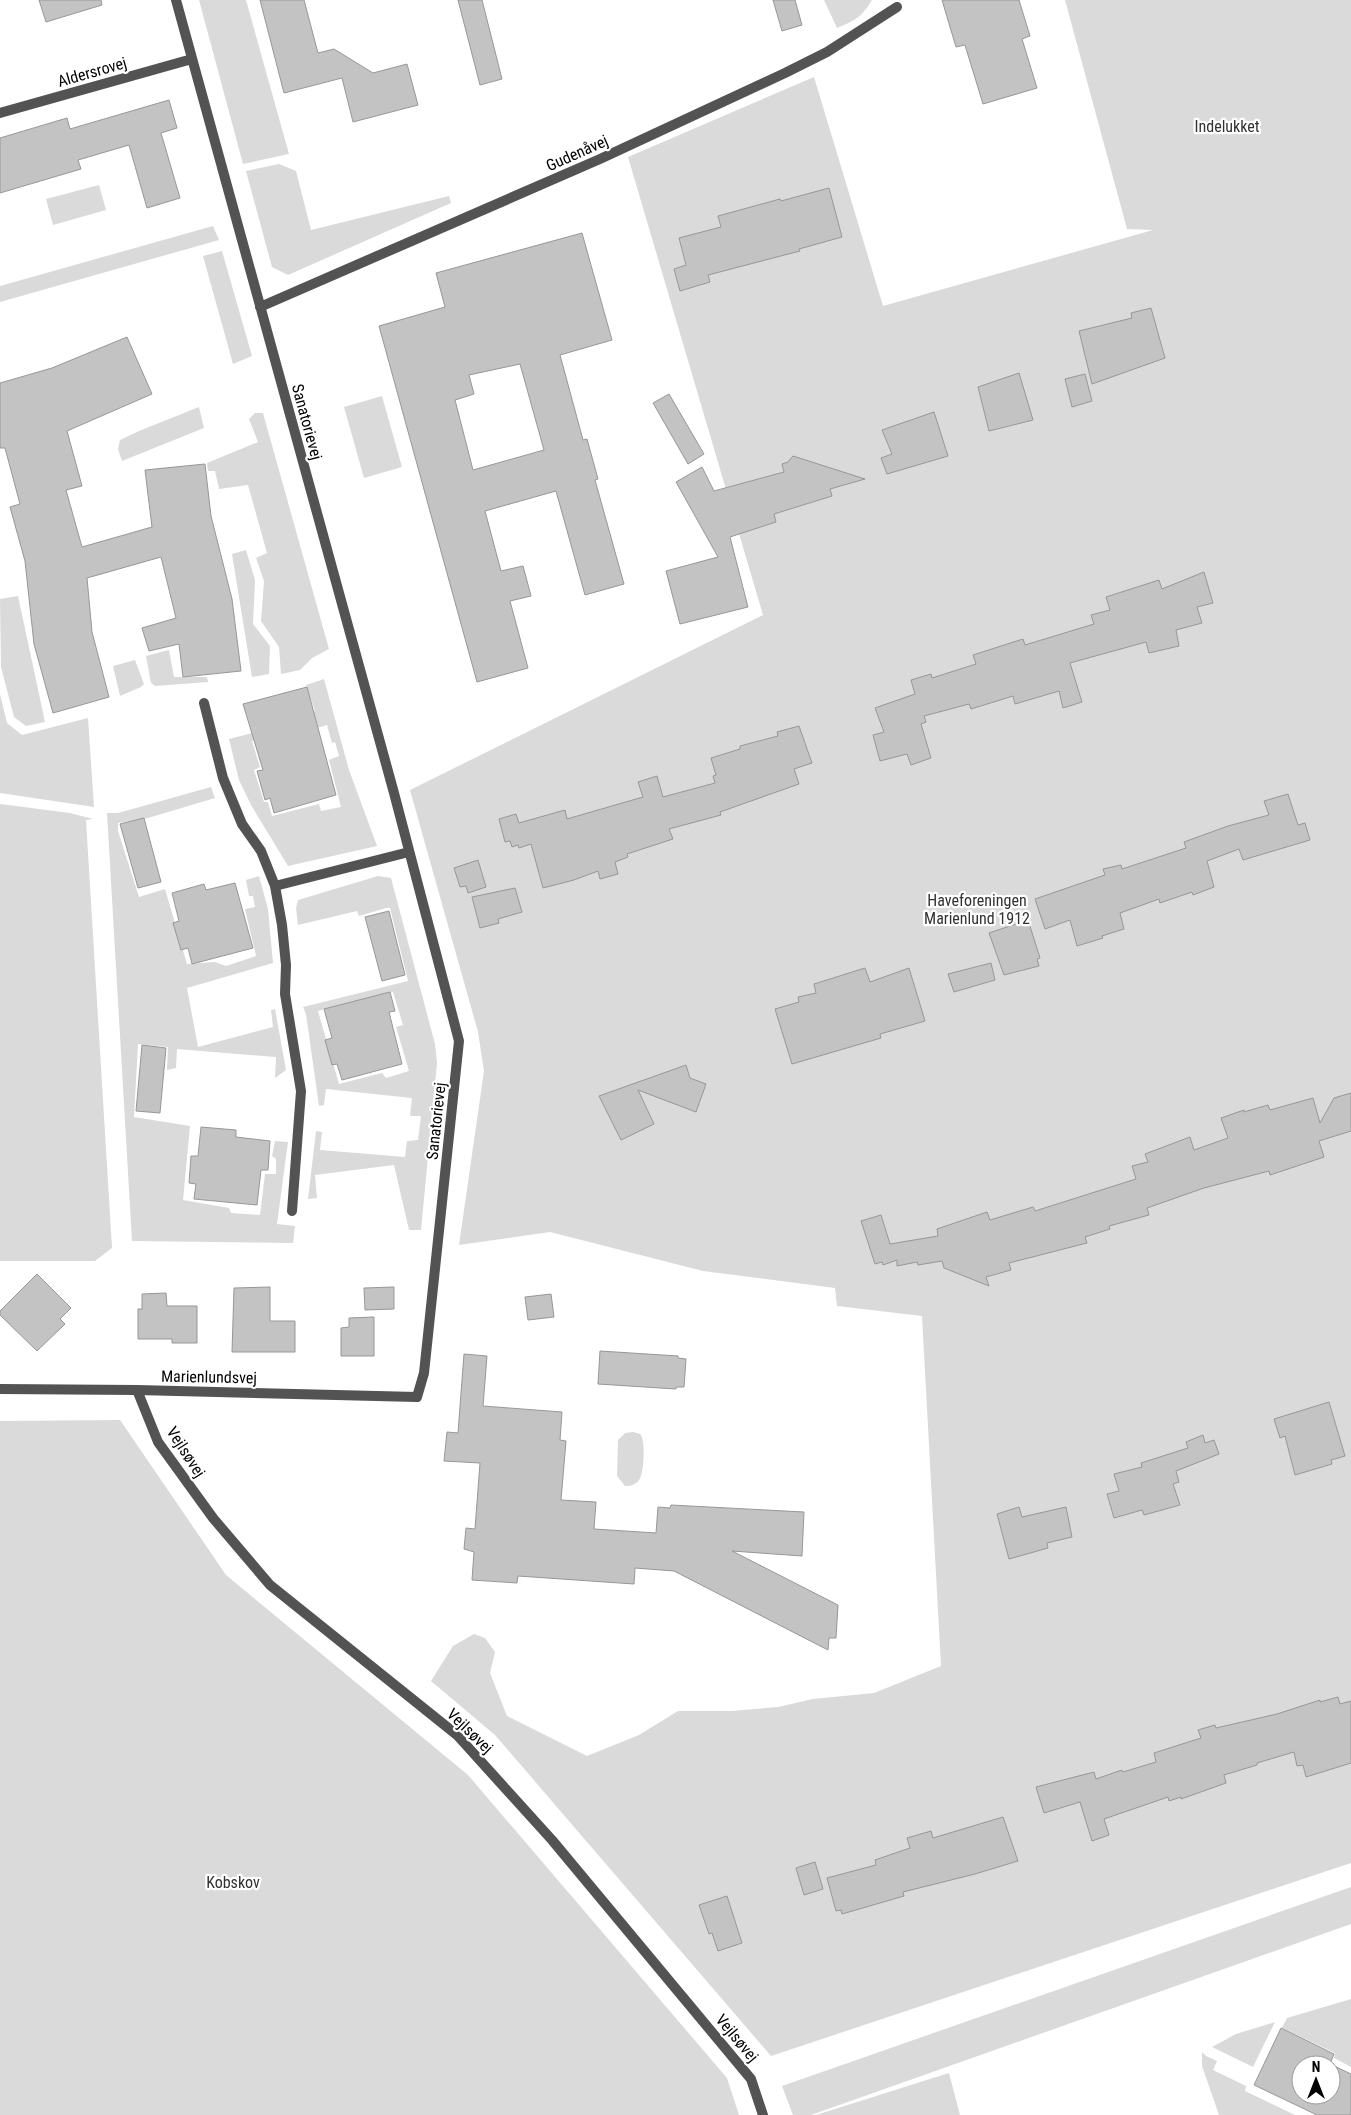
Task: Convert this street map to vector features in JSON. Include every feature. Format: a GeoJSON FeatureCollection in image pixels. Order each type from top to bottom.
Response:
{"type":"FeatureCollection","features":[{"type":"Feature","properties":{"kind":"street","name":"Sanatorievej"},"geometry":{"type":"LineString","coordinates":[[176,0],[459,1041],[424,1374],[418,1397]]}},
{"type":"Feature","properties":{"kind":"street","name":"Gudenåvej"},"geometry":{"type":"LineString","coordinates":[[260,308],[600,159],[785,73],[827,52],[897,7]]}},
{"type":"Feature","properties":{"kind":"street","name":"Aldersrovej"},"geometry":{"type":"LineString","coordinates":[[0,113],[192,59]]}},
{"type":"Feature","properties":{"kind":"street"},"geometry":{"type":"LineString","coordinates":[[204,703],[223,778],[242,824],[261,851],[275,886],[282,925],[286,965],[285,994],[301,1091],[292,1211]]}},
{"type":"Feature","properties":{"kind":"street"},"geometry":{"type":"LineString","coordinates":[[275,886],[409,852]]}},
{"type":"Feature","properties":{"kind":"street","name":"Marienlundsvej"},"geometry":{"type":"LineString","coordinates":[[0,1389],[137,1390],[418,1397]]}},
{"type":"Feature","properties":{"kind":"street","name":"Vejlsøvej"},"geometry":{"type":"LineString","coordinates":[[137,1390],[158,1442],[213,1518],[263,1577],[270,1585],[457,1735],[552,1840],[751,2079],[763,2115]]}},
{"type":"Feature","properties":{"kind":"green space"},"geometry":{"type":"Polygon","coordinates":[[[199,0],[246,0],[289,154],[243,164],[199,0]]]}},
{"type":"Feature","properties":{"kind":"green space"},"geometry":{"type":"Polygon","coordinates":[[[824,0],[872,0],[858,18],[837,28],[824,0]]]}},
{"type":"Feature","properties":{"kind":"green space","name":"Haveforeningen Marienlund 1912"},"geometry":{"type":"Polygon","coordinates":[[[1065,0],[1351,0],[1351,1863],[771,2056],[495,1735],[431,1681],[453,1646],[474,1634],[485,1638],[495,1652],[490,1673],[507,1716],[587,1756],[639,1735],[678,1711],[731,1711],[778,1707],[813,1699],[874,1693],[941,1666],[922,1316],[837,1306],[835,1288],[703,1271],[550,1232],[459,1245],[484,1071],[478,1032],[410,790],[763,615],[628,157],[814,77],[883,306],[1153,230],[1127,229],[1065,0]]]}},
{"type":"Feature","properties":{"kind":"green space"},"geometry":{"type":"Polygon","coordinates":[[[279,164],[296,171],[311,230],[449,196],[451,203],[288,275],[272,267],[246,171],[279,164]]]}},
{"type":"Feature","properties":{"kind":"green space"},"geometry":{"type":"Polygon","coordinates":[[[99,185],[106,210],[53,225],[46,199],[99,185]]]}},
{"type":"Feature","properties":{"kind":"green space"},"geometry":{"type":"Polygon","coordinates":[[[213,226],[219,240],[0,302],[0,286],[213,226]]]}},
{"type":"Feature","properties":{"kind":"green space"},"geometry":{"type":"Polygon","coordinates":[[[222,251],[252,356],[233,364],[203,256],[222,251]]]}},
{"type":"Feature","properties":{"kind":"green space"},"geometry":{"type":"Polygon","coordinates":[[[382,396],[402,467],[364,478],[344,407],[382,396]]]}},
{"type":"Feature","properties":{"kind":"green space"},"geometry":{"type":"Polygon","coordinates":[[[199,407],[204,428],[122,461],[118,449],[120,440],[199,407]]]}},
{"type":"Feature","properties":{"kind":"green space"},"geometry":{"type":"Polygon","coordinates":[[[255,413],[263,413],[329,649],[312,658],[300,670],[281,674],[279,647],[261,621],[264,581],[256,558],[267,553],[248,485],[219,489],[215,471],[208,471],[207,463],[258,442],[249,419],[255,413]]]}},
{"type":"Feature","properties":{"kind":"green space"},"geometry":{"type":"Polygon","coordinates":[[[246,550],[255,580],[253,624],[270,646],[269,674],[252,677],[232,554],[246,550]]]}},
{"type":"Feature","properties":{"kind":"green space"},"geometry":{"type":"Polygon","coordinates":[[[18,596],[45,722],[26,726],[14,717],[1,667],[0,599],[18,596]]]}},
{"type":"Feature","properties":{"kind":"green space"},"geometry":{"type":"Polygon","coordinates":[[[169,650],[174,677],[207,677],[208,682],[155,686],[151,683],[146,656],[169,650]]]}},
{"type":"Feature","properties":{"kind":"green space"},"geometry":{"type":"Polygon","coordinates":[[[135,660],[144,684],[120,696],[113,666],[135,660]]]}},
{"type":"Feature","properties":{"kind":"green space"},"geometry":{"type":"Polygon","coordinates":[[[324,679],[349,770],[377,846],[288,866],[251,805],[239,780],[229,739],[256,732],[278,733],[252,741],[260,767],[254,770],[264,802],[268,802],[272,816],[319,804],[321,811],[341,807],[329,760],[339,756],[335,742],[332,743],[327,725],[293,735],[285,721],[315,711],[306,685],[324,679]]]}},
{"type":"Feature","properties":{"kind":"green space"},"geometry":{"type":"Polygon","coordinates":[[[0,694],[7,723],[22,735],[88,718],[94,807],[0,793],[0,694]]]}},
{"type":"Feature","properties":{"kind":"green space"},"geometry":{"type":"Polygon","coordinates":[[[211,787],[215,798],[148,818],[118,823],[118,831],[139,897],[165,889],[187,964],[215,962],[226,966],[256,956],[245,909],[255,907],[253,896],[249,896],[246,880],[259,876],[268,909],[273,963],[187,988],[198,1047],[273,1027],[271,1010],[275,1009],[286,1070],[275,1078],[276,1057],[177,1049],[176,1068],[167,1070],[168,1047],[138,1044],[134,1117],[190,1126],[183,1200],[229,1208],[231,1213],[260,1215],[265,1174],[276,1174],[276,1159],[272,1156],[275,1141],[288,1142],[277,1224],[295,1226],[293,1243],[132,1241],[107,813],[118,813],[211,787]]]}},
{"type":"Feature","properties":{"kind":"green space"},"geometry":{"type":"Polygon","coordinates":[[[0,804],[70,813],[93,819],[86,820],[112,1248],[95,1261],[0,1261],[0,804]]]}},
{"type":"Feature","properties":{"kind":"green space"},"geometry":{"type":"Polygon","coordinates":[[[378,876],[391,878],[435,1044],[437,1063],[421,1230],[409,1230],[394,1165],[315,1175],[317,1198],[308,1199],[316,1131],[322,1132],[320,1150],[405,1157],[407,1141],[418,1140],[421,1116],[410,1116],[412,1098],[326,1089],[324,1105],[319,1106],[306,1014],[303,1007],[408,981],[390,908],[359,916],[357,911],[298,925],[296,908],[298,900],[378,876]],[[393,992],[318,1011],[339,1084],[382,1073],[386,1078],[409,1071],[396,1027],[403,1025],[393,992]]]}},
{"type":"Feature","properties":{"kind":"green space","name":"Kobskov"},"geometry":{"type":"Polygon","coordinates":[[[120,1420],[226,1575],[468,1775],[727,2078],[739,2115],[0,2115],[0,1421],[120,1420]]]}},
{"type":"Feature","properties":{"kind":"green space"},"geometry":{"type":"Polygon","coordinates":[[[633,1432],[640,1434],[642,1437],[644,1457],[642,1471],[641,1477],[636,1483],[625,1486],[617,1476],[618,1440],[625,1433],[633,1432]]]}},
{"type":"Feature","properties":{"kind":"green space"},"geometry":{"type":"Polygon","coordinates":[[[1351,1887],[1351,1924],[811,2115],[793,2115],[782,2086],[1351,1887]]]}},
{"type":"Feature","properties":{"kind":"green space"},"geometry":{"type":"Polygon","coordinates":[[[1351,1999],[1351,2067],[1341,2062],[1341,2055],[1335,2055],[1335,2053],[1282,2028],[1287,2018],[1351,1999]]]}},
{"type":"Feature","properties":{"kind":"green space"},"geometry":{"type":"Polygon","coordinates":[[[1275,2022],[1253,2067],[1212,2047],[1236,2034],[1275,2022]]]}},
{"type":"Feature","properties":{"kind":"green space"},"geometry":{"type":"Polygon","coordinates":[[[1202,2052],[1217,2061],[1213,2070],[1246,2086],[1245,2091],[1295,2115],[1219,2115],[1202,2066],[1202,2052]]]}},
{"type":"Feature","properties":{"kind":"green space"},"geometry":{"type":"Polygon","coordinates":[[[949,2073],[960,2115],[816,2115],[949,2073]]]}},
{"type":"Feature","properties":{"kind":"building"},"geometry":{"type":"Polygon","coordinates":[[[39,0],[101,0],[102,5],[46,22],[39,0]]]}},
{"type":"Feature","properties":{"kind":"building"},"geometry":{"type":"Polygon","coordinates":[[[260,0],[304,0],[318,53],[334,49],[373,73],[407,64],[418,105],[353,122],[342,78],[284,93],[260,0]]]}},
{"type":"Feature","properties":{"kind":"building"},"geometry":{"type":"Polygon","coordinates":[[[458,0],[482,0],[502,79],[480,85],[458,0]]]}},
{"type":"Feature","properties":{"kind":"building"},"geometry":{"type":"Polygon","coordinates":[[[773,0],[795,0],[802,25],[782,31],[773,0]]]}},
{"type":"Feature","properties":{"kind":"building"},"geometry":{"type":"Polygon","coordinates":[[[942,0],[1019,0],[1030,36],[1022,39],[1037,88],[983,104],[965,45],[956,47],[942,0]]]}},
{"type":"Feature","properties":{"kind":"building"},"geometry":{"type":"Polygon","coordinates":[[[169,100],[177,128],[161,133],[180,198],[147,208],[129,145],[78,160],[81,169],[0,193],[0,138],[67,118],[70,129],[169,100]]]}},
{"type":"Feature","properties":{"kind":"building"},"geometry":{"type":"Polygon","coordinates":[[[829,188],[842,237],[799,249],[800,251],[708,275],[710,282],[680,291],[674,269],[686,265],[679,238],[721,227],[718,216],[829,188]]]}},
{"type":"Feature","properties":{"kind":"building"},"geometry":{"type":"Polygon","coordinates":[[[582,233],[612,340],[560,355],[583,440],[587,439],[598,479],[595,480],[624,584],[585,595],[556,491],[485,511],[501,571],[523,566],[531,596],[510,601],[528,668],[477,682],[379,326],[445,307],[436,273],[582,233]],[[520,364],[469,375],[474,394],[455,400],[473,470],[544,450],[520,364]]]}},
{"type":"Feature","properties":{"kind":"building"},"geometry":{"type":"Polygon","coordinates":[[[1151,308],[1165,358],[1092,384],[1079,331],[1132,318],[1131,313],[1151,308]]]}},
{"type":"Feature","properties":{"kind":"building"},"geometry":{"type":"Polygon","coordinates":[[[127,337],[152,394],[67,431],[82,486],[66,490],[82,547],[152,527],[145,470],[205,464],[211,516],[232,599],[241,671],[183,677],[179,644],[149,651],[142,628],[176,618],[161,557],[87,578],[92,632],[109,697],[53,713],[34,644],[25,561],[10,507],[20,504],[5,448],[0,448],[0,383],[52,368],[127,337]]]}},
{"type":"Feature","properties":{"kind":"building"},"geometry":{"type":"Polygon","coordinates":[[[1019,373],[1033,420],[989,431],[978,387],[1019,373]]]}},
{"type":"Feature","properties":{"kind":"building"},"geometry":{"type":"Polygon","coordinates":[[[1085,374],[1092,401],[1072,407],[1065,379],[1085,374]]]}},
{"type":"Feature","properties":{"kind":"building"},"geometry":{"type":"Polygon","coordinates":[[[669,394],[704,454],[688,464],[653,403],[669,394]]]}},
{"type":"Feature","properties":{"kind":"building"},"geometry":{"type":"Polygon","coordinates":[[[934,412],[948,456],[887,474],[881,458],[892,454],[882,430],[934,412]]]}},
{"type":"Feature","properties":{"kind":"building"},"geometry":{"type":"Polygon","coordinates":[[[793,456],[865,479],[830,489],[832,496],[774,514],[776,522],[730,537],[748,607],[680,624],[666,571],[718,557],[676,482],[702,467],[714,491],[784,472],[782,464],[788,462],[793,456]]]}},
{"type":"Feature","properties":{"kind":"building"},"geometry":{"type":"Polygon","coordinates":[[[1204,572],[1213,603],[1197,607],[1202,623],[1176,630],[1179,646],[1149,653],[1146,642],[1070,663],[1082,702],[1063,708],[1059,691],[1015,704],[1013,696],[971,709],[969,704],[924,716],[926,722],[921,724],[931,758],[911,765],[907,754],[880,761],[873,735],[884,732],[875,708],[915,694],[911,680],[931,674],[932,678],[976,664],[973,655],[1023,639],[1025,645],[1094,624],[1091,615],[1110,610],[1106,597],[1159,580],[1162,589],[1204,572]]]}},
{"type":"Feature","properties":{"kind":"building"},"geometry":{"type":"Polygon","coordinates":[[[307,687],[336,795],[274,813],[270,798],[265,800],[257,771],[263,770],[243,704],[307,687]]]}},
{"type":"Feature","properties":{"kind":"building"},"geometry":{"type":"Polygon","coordinates":[[[799,726],[812,763],[794,769],[799,784],[720,812],[721,815],[669,829],[673,839],[627,854],[628,857],[615,862],[618,874],[600,879],[598,871],[574,880],[543,888],[531,844],[519,848],[518,845],[512,847],[510,841],[505,842],[499,819],[516,814],[519,823],[565,810],[567,819],[643,797],[638,782],[657,776],[663,797],[715,783],[713,776],[716,775],[711,758],[740,749],[740,746],[778,736],[777,732],[799,726]]]}},
{"type":"Feature","properties":{"kind":"building"},"geometry":{"type":"Polygon","coordinates":[[[1288,794],[1298,825],[1305,823],[1310,840],[1243,860],[1239,849],[1207,861],[1214,887],[1193,895],[1192,892],[1160,903],[1159,899],[1120,913],[1124,929],[1102,936],[1103,938],[1077,946],[1070,920],[1045,929],[1035,899],[1105,875],[1103,869],[1121,865],[1122,869],[1186,848],[1184,842],[1228,826],[1269,815],[1264,801],[1288,794]]]}},
{"type":"Feature","properties":{"kind":"building"},"geometry":{"type":"Polygon","coordinates":[[[144,818],[161,882],[138,888],[120,824],[144,818]]]}},
{"type":"Feature","properties":{"kind":"building"},"geometry":{"type":"Polygon","coordinates":[[[478,860],[486,887],[468,893],[466,886],[460,887],[454,868],[478,860]]]}},
{"type":"Feature","properties":{"kind":"building"},"geometry":{"type":"Polygon","coordinates":[[[235,883],[253,948],[192,964],[188,948],[181,950],[173,923],[179,921],[172,893],[204,884],[206,890],[235,883]]]}},
{"type":"Feature","properties":{"kind":"building"},"geometry":{"type":"Polygon","coordinates":[[[515,888],[522,912],[498,919],[499,923],[480,928],[472,897],[515,888]]]}},
{"type":"Feature","properties":{"kind":"building"},"geometry":{"type":"Polygon","coordinates":[[[389,911],[405,975],[382,981],[365,917],[389,911]]]}},
{"type":"Feature","properties":{"kind":"building"},"geometry":{"type":"Polygon","coordinates":[[[1028,920],[1040,958],[1037,959],[1039,966],[1004,975],[989,933],[1028,920]]]}},
{"type":"Feature","properties":{"kind":"building"},"geometry":{"type":"Polygon","coordinates":[[[991,963],[995,980],[954,992],[948,974],[991,963]]]}},
{"type":"Feature","properties":{"kind":"building"},"geometry":{"type":"Polygon","coordinates":[[[865,968],[870,982],[909,968],[925,1021],[880,1034],[881,1038],[792,1064],[775,1009],[799,1002],[798,997],[816,993],[814,984],[865,968]]]}},
{"type":"Feature","properties":{"kind":"building"},"geometry":{"type":"Polygon","coordinates":[[[390,992],[395,1011],[389,1012],[402,1064],[342,1080],[337,1064],[332,1065],[325,1040],[332,1038],[324,1009],[390,992]]]}},
{"type":"Feature","properties":{"kind":"building"},"geometry":{"type":"Polygon","coordinates":[[[142,1045],[166,1048],[160,1113],[136,1111],[142,1045]]]}},
{"type":"Feature","properties":{"kind":"building"},"geometry":{"type":"Polygon","coordinates":[[[686,1065],[690,1078],[706,1084],[696,1112],[638,1090],[654,1124],[621,1140],[599,1096],[686,1065]]]}},
{"type":"Feature","properties":{"kind":"building"},"geometry":{"type":"Polygon","coordinates":[[[1351,1093],[1351,1131],[1319,1141],[1324,1157],[1270,1175],[1269,1171],[1204,1188],[1147,1208],[1149,1215],[1109,1226],[1110,1229],[1085,1237],[1087,1243],[1009,1263],[1011,1270],[986,1277],[989,1286],[944,1268],[942,1261],[918,1265],[917,1262],[897,1266],[897,1260],[883,1265],[882,1262],[875,1264],[861,1221],[881,1215],[890,1244],[938,1236],[937,1229],[987,1212],[990,1220],[1033,1207],[1035,1211],[1136,1179],[1132,1166],[1148,1162],[1145,1154],[1190,1137],[1194,1150],[1228,1138],[1221,1118],[1244,1110],[1244,1112],[1268,1105],[1270,1110],[1313,1098],[1320,1123],[1334,1098],[1351,1093]]]}},
{"type":"Feature","properties":{"kind":"building"},"geometry":{"type":"Polygon","coordinates":[[[201,1127],[236,1130],[236,1137],[270,1141],[268,1170],[261,1170],[257,1205],[194,1199],[196,1184],[189,1183],[191,1156],[198,1156],[201,1127]]]}},
{"type":"Feature","properties":{"kind":"building"},"geometry":{"type":"Polygon","coordinates":[[[37,1274],[71,1308],[60,1319],[65,1324],[37,1351],[0,1315],[0,1311],[37,1274]]]}},
{"type":"Feature","properties":{"kind":"building"},"geometry":{"type":"Polygon","coordinates":[[[270,1287],[270,1321],[295,1321],[295,1352],[232,1352],[234,1288],[270,1287]]]}},
{"type":"Feature","properties":{"kind":"building"},"geometry":{"type":"Polygon","coordinates":[[[394,1287],[394,1309],[365,1310],[364,1288],[394,1287]]]}},
{"type":"Feature","properties":{"kind":"building"},"geometry":{"type":"Polygon","coordinates":[[[166,1293],[167,1306],[197,1306],[197,1343],[172,1343],[172,1339],[138,1339],[138,1309],[142,1309],[142,1294],[166,1293]]]}},
{"type":"Feature","properties":{"kind":"building"},"geometry":{"type":"Polygon","coordinates":[[[551,1294],[554,1317],[528,1320],[525,1297],[551,1294]]]}},
{"type":"Feature","properties":{"kind":"building"},"geometry":{"type":"Polygon","coordinates":[[[374,1317],[374,1356],[341,1356],[341,1328],[349,1327],[349,1318],[374,1317]]]}},
{"type":"Feature","properties":{"kind":"building"},"geometry":{"type":"Polygon","coordinates":[[[600,1351],[678,1356],[678,1358],[686,1359],[684,1387],[676,1387],[676,1389],[598,1384],[600,1351]]]}},
{"type":"Feature","properties":{"kind":"building"},"geometry":{"type":"Polygon","coordinates":[[[464,1354],[487,1356],[483,1406],[562,1412],[560,1440],[566,1441],[561,1500],[596,1502],[594,1529],[656,1533],[658,1507],[670,1508],[671,1505],[804,1512],[802,1556],[732,1551],[838,1605],[836,1638],[829,1638],[828,1650],[674,1571],[635,1568],[634,1584],[518,1576],[517,1583],[472,1580],[474,1552],[464,1549],[466,1528],[475,1529],[480,1463],[444,1461],[447,1432],[458,1433],[464,1354]]]}},
{"type":"Feature","properties":{"kind":"building"},"geometry":{"type":"Polygon","coordinates":[[[1329,1402],[1345,1456],[1331,1460],[1332,1464],[1295,1475],[1285,1436],[1280,1438],[1274,1419],[1329,1402]]]}},
{"type":"Feature","properties":{"kind":"building"},"geometry":{"type":"Polygon","coordinates":[[[1203,1435],[1205,1443],[1214,1440],[1219,1454],[1176,1471],[1179,1482],[1173,1484],[1180,1505],[1144,1515],[1142,1510],[1114,1518],[1107,1494],[1119,1491],[1114,1474],[1142,1467],[1141,1463],[1188,1448],[1186,1442],[1203,1435]]]}},
{"type":"Feature","properties":{"kind":"building"},"geometry":{"type":"Polygon","coordinates":[[[1019,1507],[1022,1517],[1066,1507],[1072,1537],[1047,1543],[1048,1548],[1009,1559],[997,1514],[1019,1507]]]}},
{"type":"Feature","properties":{"kind":"building"},"geometry":{"type":"Polygon","coordinates":[[[1338,1697],[1340,1704],[1351,1701],[1351,1763],[1306,1777],[1303,1765],[1297,1766],[1294,1752],[1257,1763],[1257,1765],[1224,1775],[1226,1783],[1181,1799],[1181,1797],[1169,1801],[1168,1797],[1104,1819],[1109,1835],[1092,1841],[1080,1802],[1044,1813],[1036,1787],[1094,1772],[1096,1779],[1122,1770],[1123,1772],[1156,1762],[1154,1753],[1201,1738],[1198,1730],[1215,1725],[1216,1728],[1277,1714],[1320,1700],[1320,1702],[1338,1697]]]}},
{"type":"Feature","properties":{"kind":"building"},"geometry":{"type":"Polygon","coordinates":[[[1003,1817],[1018,1861],[903,1892],[904,1896],[842,1914],[841,1910],[836,1911],[827,1878],[876,1865],[875,1860],[910,1848],[907,1838],[931,1831],[933,1838],[1003,1817]]]}},
{"type":"Feature","properties":{"kind":"building"},"geometry":{"type":"Polygon","coordinates":[[[815,1862],[823,1889],[804,1895],[796,1868],[815,1862]]]}},
{"type":"Feature","properties":{"kind":"building"},"geometry":{"type":"Polygon","coordinates":[[[727,1896],[742,1943],[718,1951],[712,1933],[709,1934],[699,1905],[727,1896]]]}},
{"type":"Feature","properties":{"kind":"building"},"geometry":{"type":"Polygon","coordinates":[[[1281,2028],[1334,2054],[1291,2055],[1291,2103],[1254,2085],[1281,2028]]]}},
{"type":"Feature","properties":{"kind":"building"},"geometry":{"type":"Polygon","coordinates":[[[1341,2069],[1351,2074],[1351,2115],[1317,2115],[1296,2105],[1341,2105],[1341,2069]]]}},
{"type":"Feature","properties":{"kind":"park label","name":"Indelukket"},"geometry":{"type":"Point","coordinates":[1227,126]}}]}
